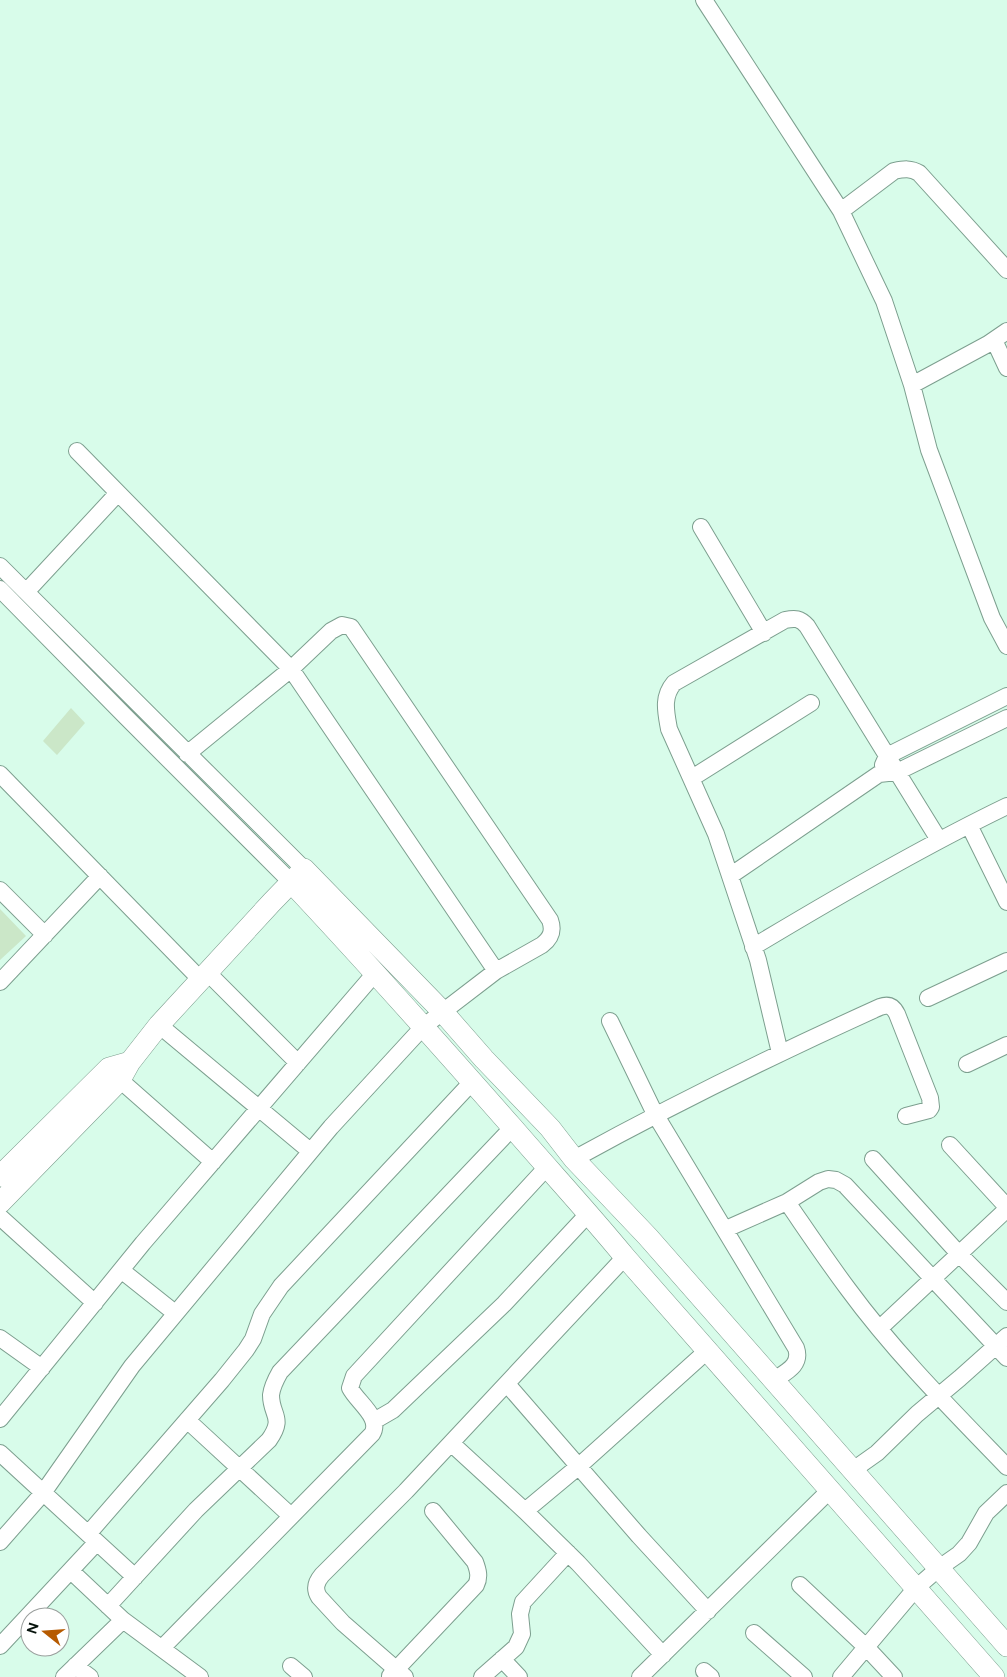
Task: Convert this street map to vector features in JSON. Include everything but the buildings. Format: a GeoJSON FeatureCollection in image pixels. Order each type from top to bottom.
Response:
{"type":"FeatureCollection","features":[{"type":"Feature","properties":{"kind":"main road"},"geometry":{"type":"LineString","coordinates":[[298,876],[376,972],[994,1677]]}},
{"type":"Feature","properties":{"kind":"main road"},"geometry":{"type":"LineString","coordinates":[[0,1176],[114,1074],[130,1062],[159,1025],[298,876]]}},
{"type":"Feature","properties":{"kind":"main road"},"geometry":{"type":"LineString","coordinates":[[298,876],[442,1011],[484,1059],[550,1128],[574,1159],[648,1237],[1007,1646]]}},
{"type":"Feature","properties":{"kind":"main road"},"geometry":{"type":"LineString","coordinates":[[0,1203],[114,1074]]}},
{"type":"Feature","properties":{"kind":"street"},"geometry":{"type":"LineString","coordinates":[[704,0],[841,211],[884,301],[912,385],[929,450],[1000,614],[1007,646]]}},
{"type":"Feature","properties":{"kind":"street"},"geometry":{"type":"LineString","coordinates":[[841,211],[894,171],[902,169],[914,170],[1007,270]]}},
{"type":"Feature","properties":{"kind":"street"},"geometry":{"type":"LineString","coordinates":[[912,385],[1007,331]]}},
{"type":"Feature","properties":{"kind":"street"},"geometry":{"type":"LineString","coordinates":[[994,340],[1007,368]]}},
{"type":"Feature","properties":{"kind":"street"},"geometry":{"type":"LineString","coordinates":[[77,451],[292,670],[496,971]]}},
{"type":"Feature","properties":{"kind":"street"},"geometry":{"type":"LineString","coordinates":[[26,592],[118,493]]}},
{"type":"Feature","properties":{"kind":"street"},"geometry":{"type":"LineString","coordinates":[[701,527],[764,633]]}},
{"type":"Feature","properties":{"kind":"street"},"geometry":{"type":"LineString","coordinates":[[0,566],[187,754],[298,876]]}},
{"type":"Feature","properties":{"kind":"street"},"geometry":{"type":"LineString","coordinates":[[0,589],[125,716],[298,876]]}},
{"type":"Feature","properties":{"kind":"street"},"geometry":{"type":"LineString","coordinates":[[775,1055],[753,946],[716,834],[669,729],[666,711],[668,690],[674,683],[785,620],[796,618],[802,620],[939,840]]}},
{"type":"Feature","properties":{"kind":"street"},"geometry":{"type":"LineString","coordinates":[[0,1542],[43,1494],[132,1366],[310,1151],[424,1027],[442,1011],[496,971],[549,940],[552,929],[550,920],[355,630],[346,625],[331,631],[292,670],[187,754]]}},
{"type":"Feature","properties":{"kind":"street"},"geometry":{"type":"LineString","coordinates":[[880,774],[887,756],[1007,696]]}},
{"type":"Feature","properties":{"kind":"street"},"geometry":{"type":"LineString","coordinates":[[692,778],[811,703]]}},
{"type":"Feature","properties":{"kind":"street"},"geometry":{"type":"LineString","coordinates":[[730,876],[880,774],[897,772],[1007,718]]}},
{"type":"Feature","properties":{"kind":"street"},"geometry":{"type":"LineString","coordinates":[[0,774],[100,876],[298,1063]]}},
{"type":"Feature","properties":{"kind":"street"},"geometry":{"type":"LineString","coordinates":[[753,946],[939,840],[1007,806]]}},
{"type":"Feature","properties":{"kind":"street"},"geometry":{"type":"LineString","coordinates":[[969,824],[1007,902]]}},
{"type":"Feature","properties":{"kind":"street"},"geometry":{"type":"LineString","coordinates":[[0,982],[100,876]]}},
{"type":"Feature","properties":{"kind":"street"},"geometry":{"type":"LineString","coordinates":[[0,890],[45,935]]}},
{"type":"Feature","properties":{"kind":"street"},"geometry":{"type":"LineString","coordinates":[[928,998],[1007,960]]}},
{"type":"Feature","properties":{"kind":"street"},"geometry":{"type":"LineString","coordinates":[[0,1420],[121,1270],[376,972]]}},
{"type":"Feature","properties":{"kind":"street"},"geometry":{"type":"LineString","coordinates":[[574,1159],[656,1114],[775,1055],[880,1007],[890,1006],[897,1014],[931,1103],[929,1110],[906,1116]]}},
{"type":"Feature","properties":{"kind":"street"},"geometry":{"type":"LineString","coordinates":[[610,1021],[656,1114],[798,1353],[797,1362],[793,1367],[774,1380]]}},
{"type":"Feature","properties":{"kind":"street"},"geometry":{"type":"LineString","coordinates":[[159,1025],[310,1151]]}},
{"type":"Feature","properties":{"kind":"street"},"geometry":{"type":"LineString","coordinates":[[967,1064],[1007,1045]]}},
{"type":"Feature","properties":{"kind":"street"},"geometry":{"type":"LineString","coordinates":[[114,1074],[213,1162]]}},
{"type":"Feature","properties":{"kind":"street"},"geometry":{"type":"LineString","coordinates":[[0,1646],[71,1571],[93,1538],[187,1420],[246,1350],[272,1296],[472,1082]]}},
{"type":"Feature","properties":{"kind":"street"},"geometry":{"type":"LineString","coordinates":[[108,1606],[196,1510],[275,1431],[277,1421],[271,1393],[280,1372],[512,1128]]}},
{"type":"Feature","properties":{"kind":"street"},"geometry":{"type":"LineString","coordinates":[[880,1328],[1007,1208],[950,1145]]}},
{"type":"Feature","properties":{"kind":"street"},"geometry":{"type":"LineString","coordinates":[[872,1159],[959,1254],[1007,1302]]}},
{"type":"Feature","properties":{"kind":"street"},"geometry":{"type":"LineString","coordinates":[[162,1648],[372,1434],[375,1429],[374,1421],[352,1392],[351,1384],[354,1376],[547,1167]]}},
{"type":"Feature","properties":{"kind":"street"},"geometry":{"type":"LineString","coordinates":[[726,1229],[787,1202],[818,1182],[828,1179],[836,1180],[845,1186],[933,1279],[1001,1341],[1007,1358]]}},
{"type":"Feature","properties":{"kind":"street"},"geometry":{"type":"LineString","coordinates":[[787,1202],[848,1289],[880,1328],[938,1396],[1007,1467]]}},
{"type":"Feature","properties":{"kind":"street"},"geometry":{"type":"LineString","coordinates":[[374,1421],[393,1410],[504,1304],[589,1213]]}},
{"type":"Feature","properties":{"kind":"street"},"geometry":{"type":"LineString","coordinates":[[0,1218],[95,1303]]}},
{"type":"Feature","properties":{"kind":"street"},"geometry":{"type":"LineString","coordinates":[[433,1511],[478,1568],[479,1580],[397,1674],[319,1597],[317,1583],[322,1575],[451,1443],[625,1257]]}},
{"type":"Feature","properties":{"kind":"street"},"geometry":{"type":"LineString","coordinates":[[121,1270],[175,1313]]}},
{"type":"Feature","properties":{"kind":"street"},"geometry":{"type":"LineString","coordinates":[[0,1338],[42,1368]]}},
{"type":"Feature","properties":{"kind":"street"},"geometry":{"type":"LineString","coordinates":[[852,1470],[877,1453],[917,1414],[1001,1341]]}},
{"type":"Feature","properties":{"kind":"street"},"geometry":{"type":"LineString","coordinates":[[525,1511],[579,1466],[708,1350]]}},
{"type":"Feature","properties":{"kind":"street"},"geometry":{"type":"LineString","coordinates":[[507,1384],[708,1611]]}},
{"type":"Feature","properties":{"kind":"street"},"geometry":{"type":"LineString","coordinates":[[187,1420],[291,1516]]}},
{"type":"Feature","properties":{"kind":"street"},"geometry":{"type":"LineString","coordinates":[[451,1443],[568,1553],[663,1655]]}},
{"type":"Feature","properties":{"kind":"street"},"geometry":{"type":"LineString","coordinates":[[0,1453],[135,1577]]}},
{"type":"Feature","properties":{"kind":"street"},"geometry":{"type":"LineString","coordinates":[[640,1677],[830,1490]]}},
{"type":"Feature","properties":{"kind":"street"},"geometry":{"type":"LineString","coordinates":[[841,1677],[916,1588],[959,1554],[969,1543],[986,1513],[1007,1493]]}},
{"type":"Feature","properties":{"kind":"street"},"geometry":{"type":"LineString","coordinates":[[482,1677],[516,1646],[523,1629],[520,1614],[523,1602],[568,1553]]}},
{"type":"Feature","properties":{"kind":"street"},"geometry":{"type":"LineString","coordinates":[[71,1571],[123,1620],[200,1677]]}},
{"type":"Feature","properties":{"kind":"street"},"geometry":{"type":"LineString","coordinates":[[800,1585],[866,1647],[894,1677]]}},
{"type":"Feature","properties":{"kind":"street"},"geometry":{"type":"LineString","coordinates":[[90,1677],[70,1671],[123,1620]]}},
{"type":"Feature","properties":{"kind":"street"},"geometry":{"type":"LineString","coordinates":[[754,1633],[804,1677]]}},
{"type":"Feature","properties":{"kind":"street"},"geometry":{"type":"LineString","coordinates":[[502,1658],[519,1677]]}},
{"type":"Feature","properties":{"kind":"street"},"geometry":{"type":"LineString","coordinates":[[291,1666],[304,1677]]}}]}
